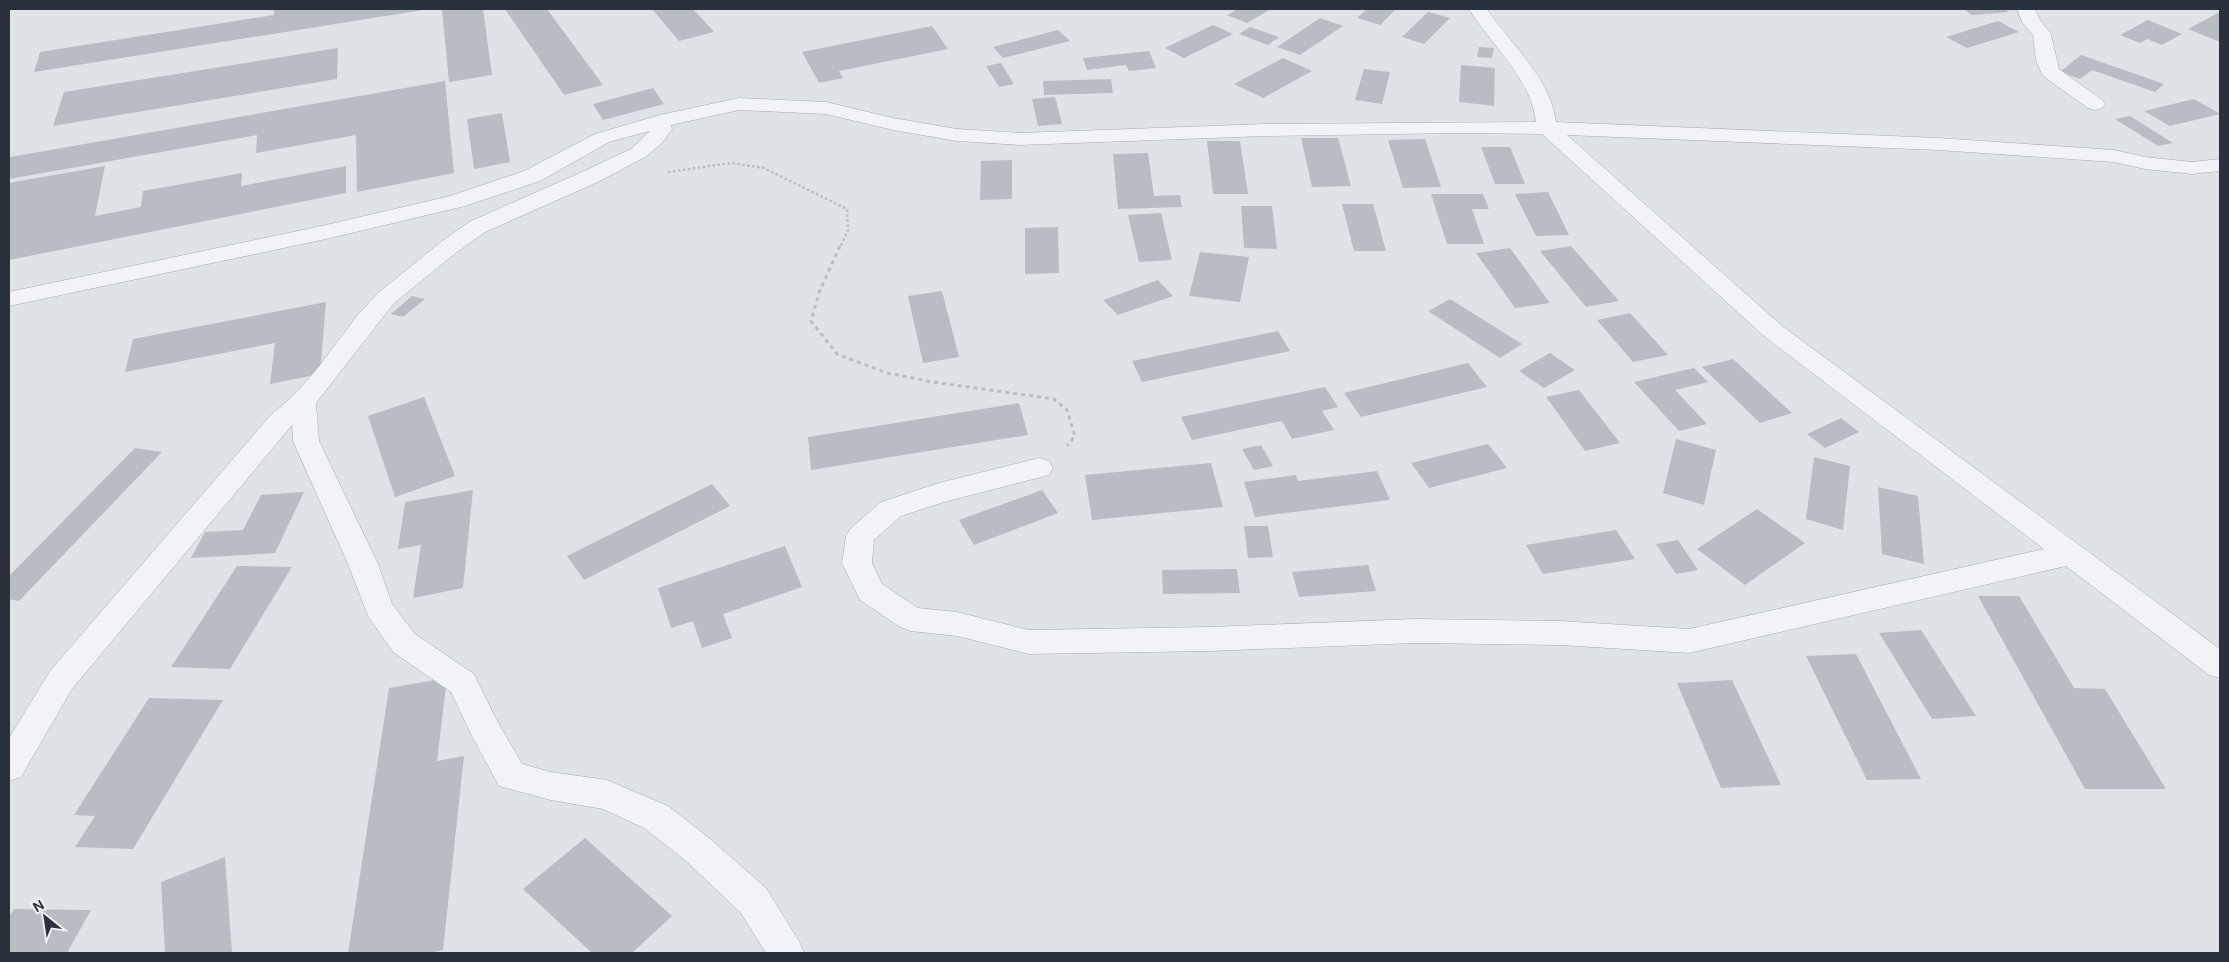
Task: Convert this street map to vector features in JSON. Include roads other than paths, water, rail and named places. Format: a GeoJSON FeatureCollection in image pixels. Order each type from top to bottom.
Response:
{"type":"FeatureCollection","features":[{"type":"Feature","properties":{"kind":"street"},"geometry":{"type":"LineString","coordinates":[[1478,9],[1533,86],[1547,114],[1547,128],[1773,331],[2220,666]]}},
{"type":"Feature","properties":{"kind":"street"},"geometry":{"type":"LineString","coordinates":[[2026,9],[2031,22],[2042,34],[2046,61],[2050,72],[2095,104]]}},
{"type":"Feature","properties":{"kind":"street"},"geometry":{"type":"LineString","coordinates":[[9,299],[326,232],[457,201],[532,176],[602,138],[660,121],[739,104],[826,108],[893,124],[957,135],[1020,139],[1265,130],[1459,127],[1547,128],[1938,144],[2114,156],[2145,163],[2192,168],[2220,166]]}},
{"type":"Feature","properties":{"kind":"street"},"geometry":{"type":"LineString","coordinates":[[9,767],[61,680],[279,422],[326,375],[366,321],[386,298],[477,226],[590,177],[638,153],[654,140],[662,130],[660,121]]}},
{"type":"Feature","properties":{"kind":"street"},"geometry":{"type":"LineString","coordinates":[[303,400],[306,441],[363,564],[378,608],[404,643],[463,683],[483,726],[511,776],[551,786],[607,795],[656,817],[697,849],[754,900],[786,953]]}},
{"type":"Feature","properties":{"kind":"street"},"geometry":{"type":"LineString","coordinates":[[1039,468],[939,493],[891,509],[860,536],[858,563],[871,592],[911,619],[957,624],[1028,642],[1210,639],[1414,631],[1560,633],[1689,641],[2071,554]]}}]}
